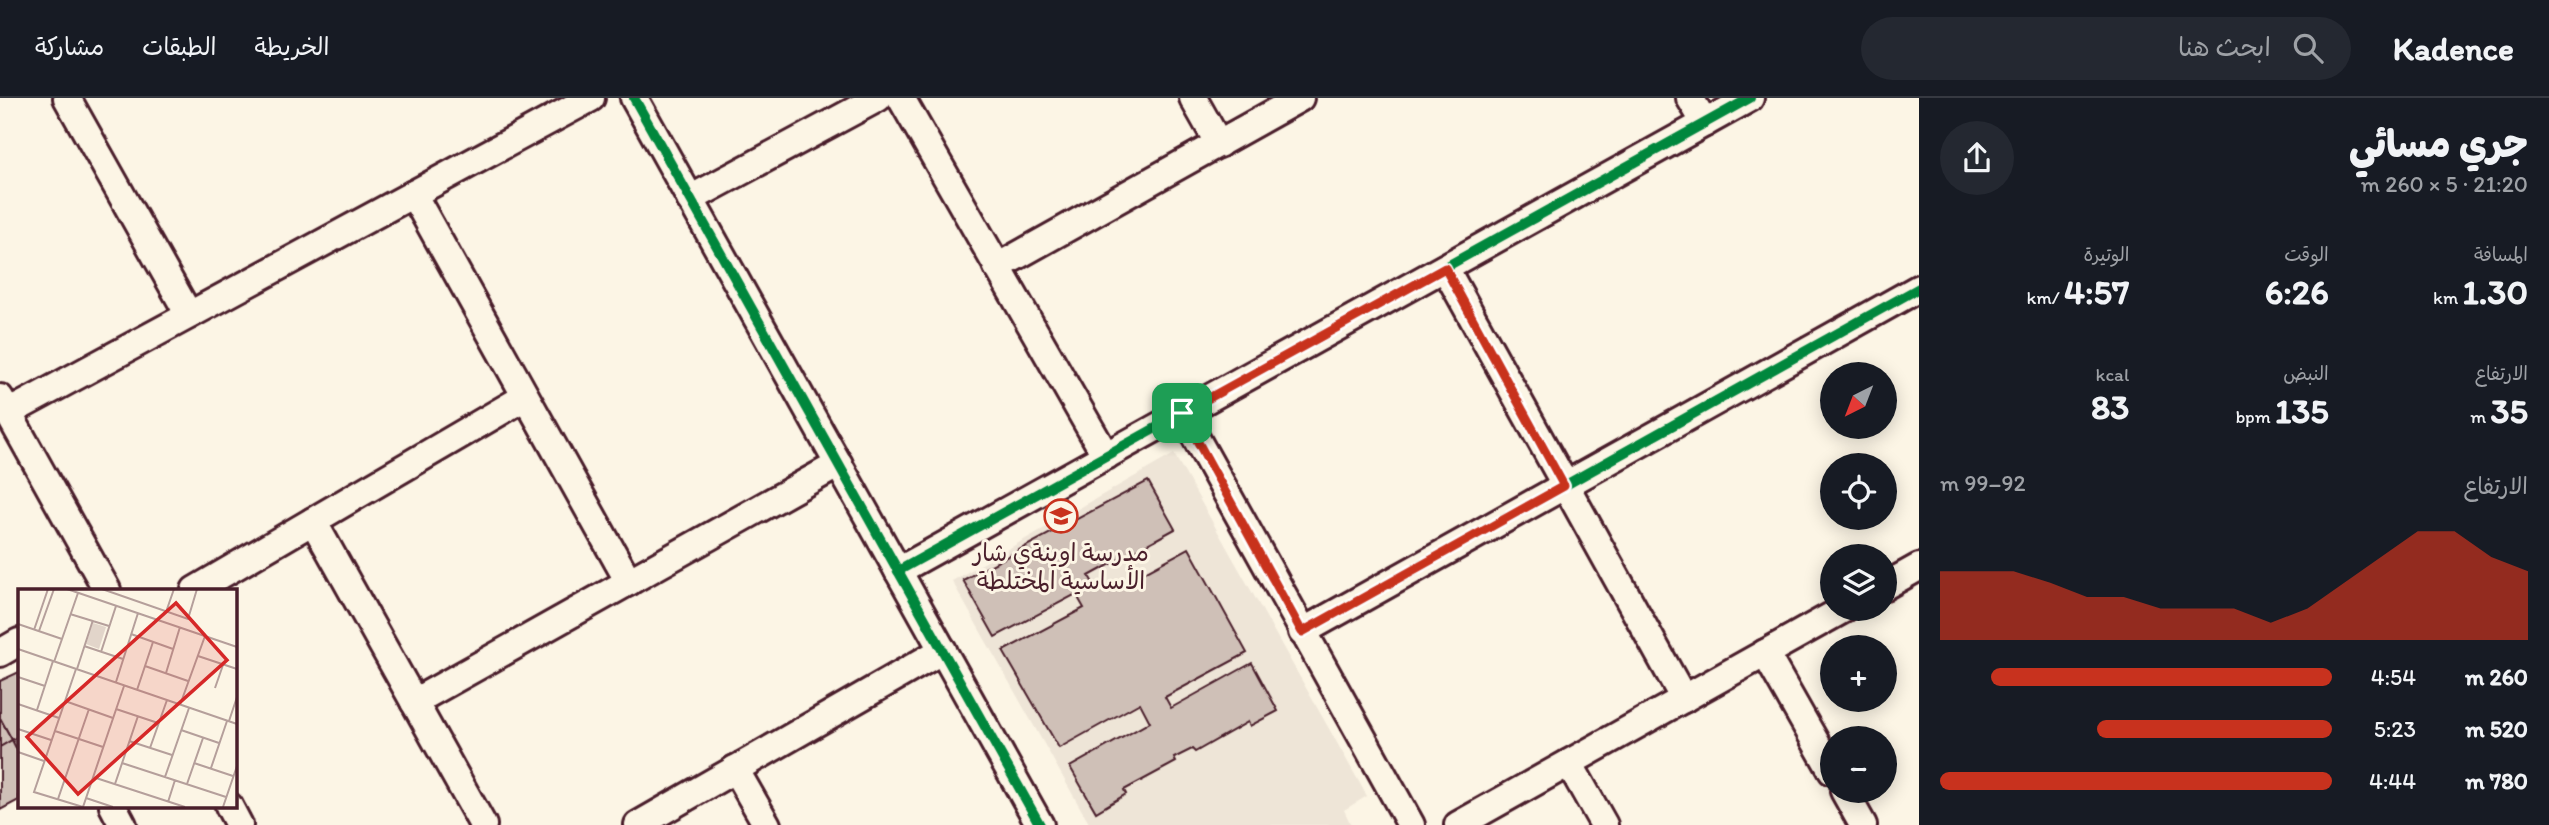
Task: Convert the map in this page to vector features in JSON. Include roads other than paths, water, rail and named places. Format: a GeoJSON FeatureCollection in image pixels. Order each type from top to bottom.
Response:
{"type":"FeatureCollection","features":[{"type":"Feature","properties":{"kind":"street"},"geometry":{"type":"LineString","coordinates":[[67,98],[188,315]]}},
{"type":"Feature","properties":{"kind":"street"},"geometry":{"type":"LineString","coordinates":[[106,589],[4,406],[188,315],[591,98]]}},
{"type":"Feature","properties":{"kind":"street"},"geometry":{"type":"LineString","coordinates":[[634,98],[1040,825]]}},
{"type":"Feature","properties":{"kind":"street"},"geometry":{"type":"LineString","coordinates":[[691,199],[878,98]]}},
{"type":"Feature","properties":{"kind":"street"},"geometry":{"type":"LineString","coordinates":[[901,98],[1106,456]]}},
{"type":"Feature","properties":{"kind":"street"},"geometry":{"type":"LineString","coordinates":[[1193,98],[1219,144]]}},
{"type":"Feature","properties":{"kind":"street"},"geometry":{"type":"LineString","coordinates":[[996,267],[1300,98]]}},
{"type":"Feature","properties":{"kind":"street"},"geometry":{"type":"LineString","coordinates":[[1690,98],[1705,123]]}},
{"type":"Feature","properties":{"kind":"street"},"geometry":{"type":"LineString","coordinates":[[898,571],[1750,98]]}},
{"type":"Feature","properties":{"kind":"street"},"geometry":{"type":"LineString","coordinates":[[414,194],[629,582]]}},
{"type":"Feature","properties":{"kind":"street"},"geometry":{"type":"LineString","coordinates":[[1445,268],[1684,699]]}},
{"type":"Feature","properties":{"kind":"street"},"geometry":{"type":"LineString","coordinates":[[1302,632],[1919,288]]}},
{"type":"Feature","properties":{"kind":"street"},"geometry":{"type":"LineString","coordinates":[[197,589],[525,397]]}},
{"type":"Feature","properties":{"kind":"street"},"geometry":{"type":"LineString","coordinates":[[1182,413],[1411,825]]}},
{"type":"Feature","properties":{"kind":"street"},"geometry":{"type":"LineString","coordinates":[[414,702],[839,464]]}},
{"type":"Feature","properties":{"kind":"street"},"geometry":{"type":"LineString","coordinates":[[313,521],[483,825]]}},
{"type":"Feature","properties":{"kind":"street"},"geometry":{"type":"LineString","coordinates":[[1897,579],[1919,567]]}},
{"type":"Feature","properties":{"kind":"street"},"geometry":{"type":"LineString","coordinates":[[1458,825],[1822,621]]}},
{"type":"Feature","properties":{"kind":"street"},"geometry":{"type":"LineString","coordinates":[[0,653],[18,643]]}},
{"type":"Feature","properties":{"kind":"street"},"geometry":{"type":"LineString","coordinates":[[638,825],[943,650]]}},
{"type":"Feature","properties":{"kind":"street"},"geometry":{"type":"LineString","coordinates":[[1765,653],[1820,750]]}},
{"type":"Feature","properties":{"kind":"street"},"geometry":{"type":"LineString","coordinates":[[1569,763],[1604,825]]}},
{"type":"Feature","properties":{"kind":"street"},"geometry":{"type":"LineString","coordinates":[[735,769],[767,825]]}},
{"type":"Feature","properties":{"kind":"street"},"geometry":{"type":"LineString","coordinates":[[1850,803],[1863,825]]}},
{"type":"Feature","properties":{"kind":"street"},"geometry":{"type":"LineString","coordinates":[[114,808],[123,825]]}},
{"type":"Feature","properties":{"kind":"street"},"geometry":{"type":"LineString","coordinates":[[230,808],[239,825]]}},
{"type":"Feature","properties":{"kind":"place","name":"مدرسة اوينةي شار الأساسية المختلطة"},"geometry":{"type":"Point","coordinates":[1061,516]}}]}
